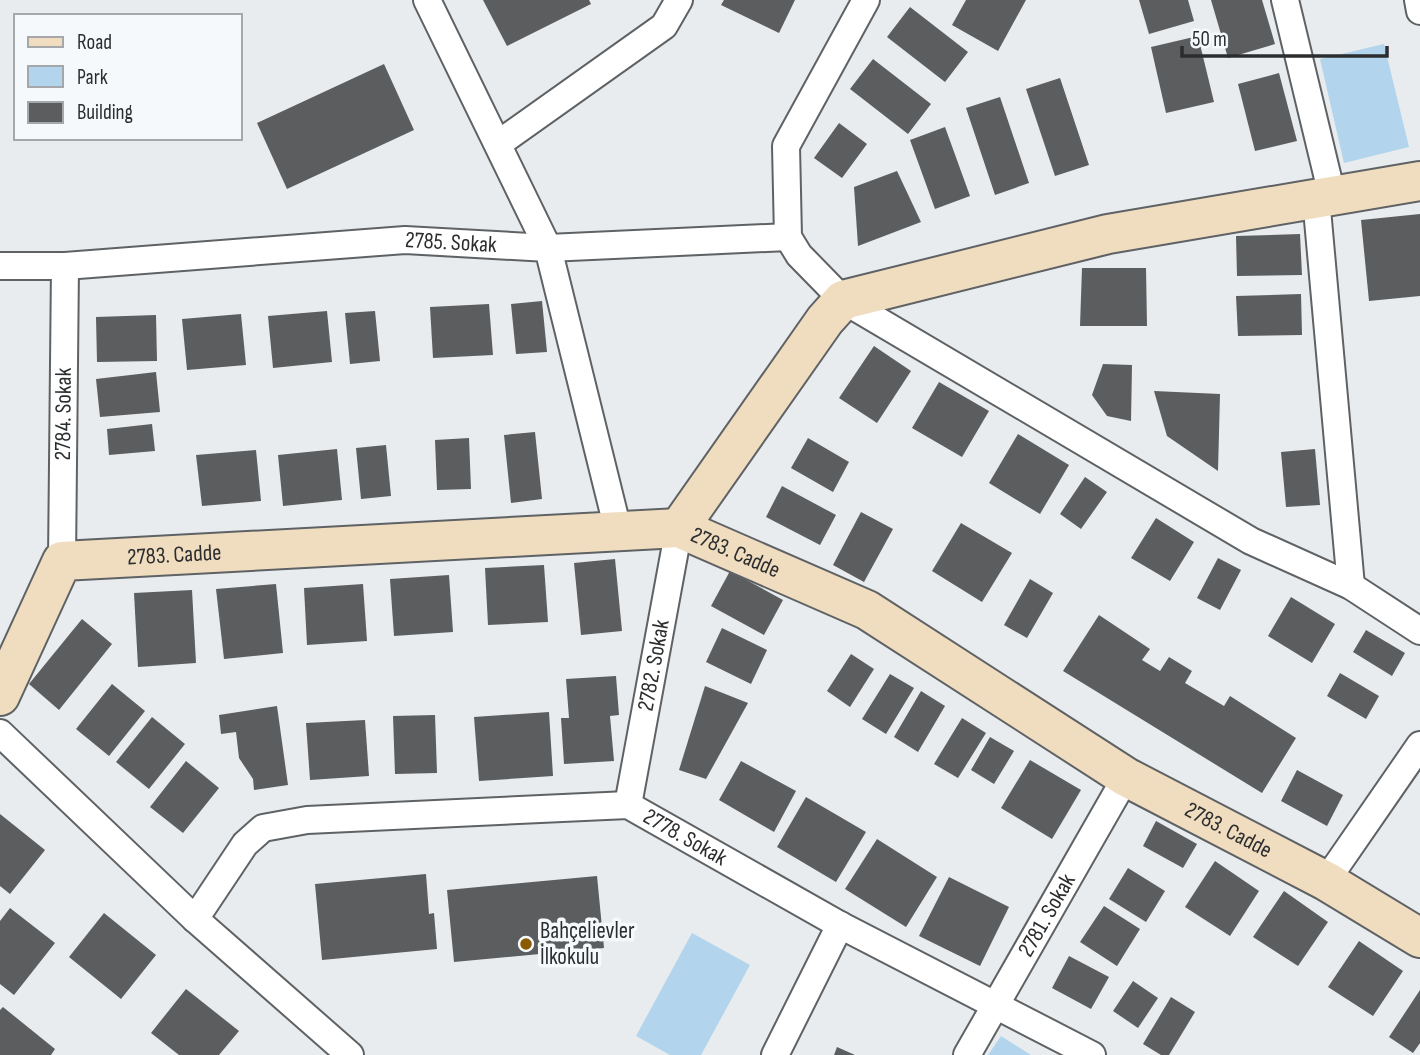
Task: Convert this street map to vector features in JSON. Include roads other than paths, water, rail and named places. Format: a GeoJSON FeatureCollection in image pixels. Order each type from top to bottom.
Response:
{"type":"FeatureCollection","features":[{"type":"Feature","properties":{"kind":"main road"},"geometry":{"type":"LineString","coordinates":[[679,528],[825,320],[843,300],[1108,234],[1420,181]]}},
{"type":"Feature","properties":{"kind":"main road","name":"2783. Cadde"},"geometry":{"type":"LineString","coordinates":[[62,561],[679,528],[867,610],[1125,777],[1326,881],[1420,938]]}},
{"type":"Feature","properties":{"kind":"main road"},"geometry":{"type":"LineString","coordinates":[[0,696],[62,561]]}},
{"type":"Feature","properties":{"kind":"street"},"geometry":{"type":"LineString","coordinates":[[427,0],[548,248],[618,530]]}},
{"type":"Feature","properties":{"kind":"street"},"geometry":{"type":"LineString","coordinates":[[498,144],[664,26],[679,0]]}},
{"type":"Feature","properties":{"kind":"street"},"geometry":{"type":"LineString","coordinates":[[866,0],[786,146],[788,237],[799,255],[843,300],[1251,541],[1351,586],[1420,631]]}},
{"type":"Feature","properties":{"kind":"street"},"geometry":{"type":"LineString","coordinates":[[1285,0],[1324,197],[1351,586]]}},
{"type":"Feature","properties":{"kind":"street"},"geometry":{"type":"LineString","coordinates":[[1418,0],[1420,11]]}},
{"type":"Feature","properties":{"kind":"street","name":"2785. Sokak"},"geometry":{"type":"LineString","coordinates":[[0,266],[65,266],[405,240],[548,248],[788,237]]}},
{"type":"Feature","properties":{"kind":"street","name":"2784. Sokak"},"geometry":{"type":"LineString","coordinates":[[62,561],[65,266]]}},
{"type":"Feature","properties":{"kind":"street","name":"2782. Sokak"},"geometry":{"type":"LineString","coordinates":[[628,804],[679,528]]}},
{"type":"Feature","properties":{"kind":"street"},"geometry":{"type":"LineString","coordinates":[[0,733],[195,919],[349,1055]]}},
{"type":"Feature","properties":{"kind":"street"},"geometry":{"type":"LineString","coordinates":[[1326,881],[1420,746]]}},
{"type":"Feature","properties":{"kind":"street","name":"2781. Sokak"},"geometry":{"type":"LineString","coordinates":[[967,1055],[1125,777]]}},
{"type":"Feature","properties":{"kind":"street","name":"2778. Sokak"},"geometry":{"type":"LineString","coordinates":[[195,919],[245,844],[262,828],[307,820],[628,804],[840,925],[1092,1055]]}},
{"type":"Feature","properties":{"kind":"street"},"geometry":{"type":"LineString","coordinates":[[775,1055],[840,925]]}},
{"type":"Feature","properties":{"kind":"place","name":"Bahçelievler İlkokulu"},"geometry":{"type":"Point","coordinates":[526,944]}}]}
